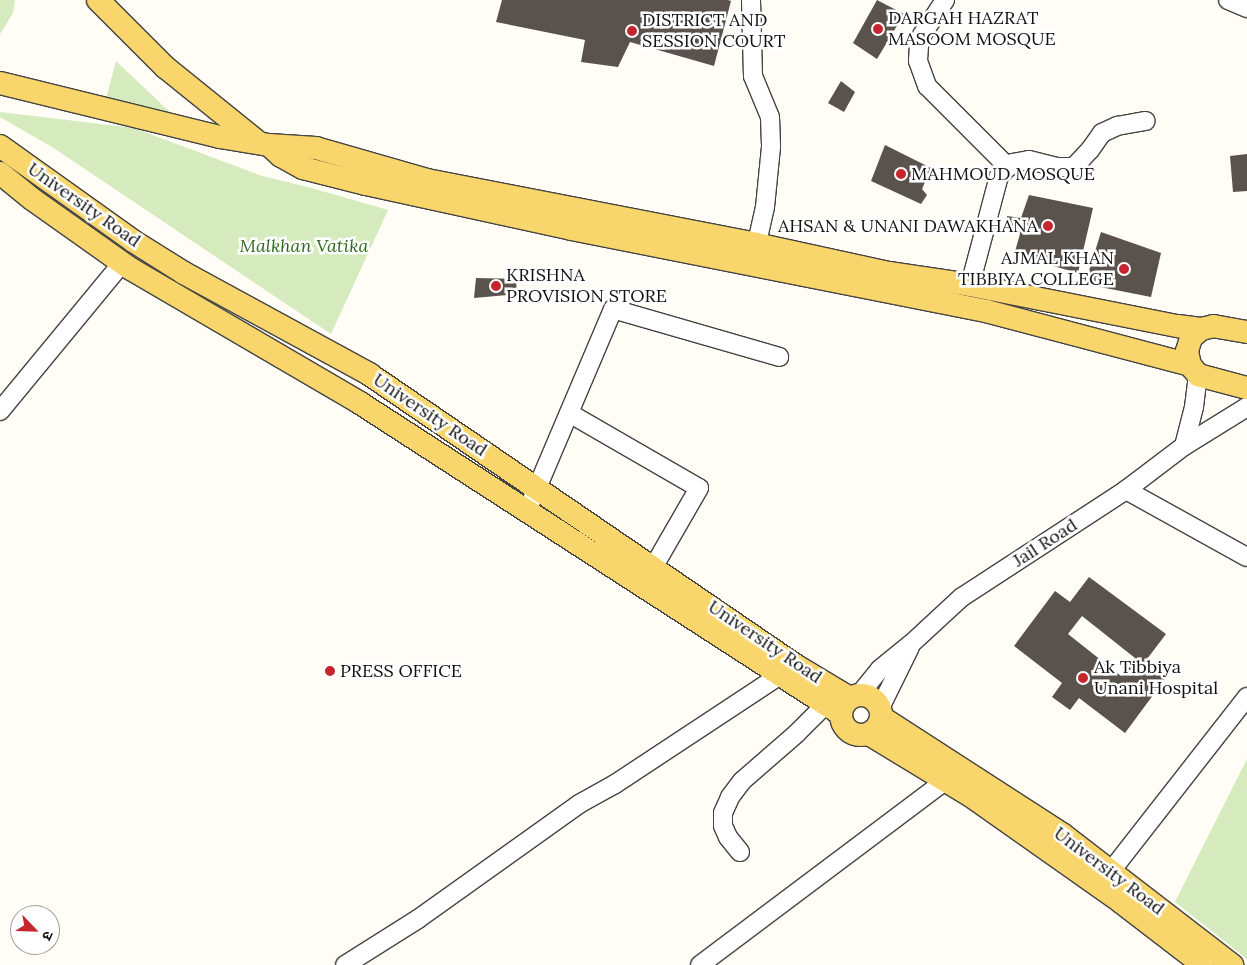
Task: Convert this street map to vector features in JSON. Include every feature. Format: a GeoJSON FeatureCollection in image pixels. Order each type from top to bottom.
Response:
{"type":"FeatureCollection","features":[{"type":"Feature","properties":{"kind":"main road"},"geometry":{"type":"LineString","coordinates":[[98,0],[165,66],[264,144]]}},
{"type":"Feature","properties":{"kind":"main road"},"geometry":{"type":"LineString","coordinates":[[0,83],[220,137],[264,144],[316,148],[427,180],[754,254],[986,312],[1194,370],[1247,388]]}},
{"type":"Feature","properties":{"kind":"main road","name":"University Road"},"geometry":{"type":"LineString","coordinates":[[0,146],[159,257],[369,374],[654,566],[795,665],[844,703]]}},
{"type":"Feature","properties":{"kind":"main road","name":"University Road"},"geometry":{"type":"LineString","coordinates":[[0,173],[32,199],[122,263],[360,403],[780,675],[844,703]]}},
{"type":"Feature","properties":{"kind":"main road"},"geometry":{"type":"LineString","coordinates":[[754,254],[970,285],[1178,326],[1201,328],[1214,326],[1247,332]]}},
{"type":"Feature","properties":{"kind":"main road"},"geometry":{"type":"LineString","coordinates":[[1194,370],[1187,351],[1191,338],[1201,328]]}},
{"type":"Feature","properties":{"kind":"main road"},"geometry":{"type":"LineString","coordinates":[[868,696],[875,700],[877,719],[856,735],[845,727],[844,703],[868,696]]}},
{"type":"Feature","properties":{"kind":"main road","name":"University Road"},"geometry":{"type":"LineString","coordinates":[[877,719],[946,780],[972,796],[1121,902],[1203,965]]}},
{"type":"Feature","properties":{"kind":"main road","name":"University Road"},"geometry":{"type":"LineString","coordinates":[[877,719],[1062,834],[1232,965]]}},
{"type":"Feature","properties":{"kind":"street"},"geometry":{"type":"LineString","coordinates":[[751,0],[753,76],[770,117],[771,139],[765,207],[754,254]]}},
{"type":"Feature","properties":{"kind":"street"},"geometry":{"type":"LineString","coordinates":[[945,0],[922,35],[918,61],[927,86],[1008,167]]}},
{"type":"Feature","properties":{"kind":"street"},"geometry":{"type":"LineString","coordinates":[[1228,0],[1247,8]]}},
{"type":"Feature","properties":{"kind":"street"},"geometry":{"type":"LineString","coordinates":[[970,285],[999,176],[1012,163],[1029,160],[1057,167],[1074,167],[1090,150],[1102,133],[1117,126],[1146,120]]}},
{"type":"Feature","properties":{"kind":"street"},"geometry":{"type":"LineString","coordinates":[[0,411],[122,263]]}},
{"type":"Feature","properties":{"kind":"street"},"geometry":{"type":"LineString","coordinates":[[527,510],[612,310],[778,357]]}},
{"type":"Feature","properties":{"kind":"street"},"geometry":{"type":"LineString","coordinates":[[1184,446],[1194,407],[1194,370]]}},
{"type":"Feature","properties":{"kind":"street","name":"Jail Road"},"geometry":{"type":"LineString","coordinates":[[740,852],[723,826],[723,813],[730,797],[742,781],[796,734],[844,703],[962,597],[1126,490],[1184,446],[1247,407]]}},
{"type":"Feature","properties":{"kind":"street"},"geometry":{"type":"LineString","coordinates":[[569,413],[699,488],[654,566]]}},
{"type":"Feature","properties":{"kind":"street"},"geometry":{"type":"LineString","coordinates":[[1126,490],[1247,557]]}},
{"type":"Feature","properties":{"kind":"street","name":"Jail Road"},"geometry":{"type":"LineString","coordinates":[[877,719],[911,644]]}},
{"type":"Feature","properties":{"kind":"street"},"geometry":{"type":"LineString","coordinates":[[345,965],[418,919],[579,804],[615,784],[780,675]]}},
{"type":"Feature","properties":{"kind":"street"},"geometry":{"type":"LineString","coordinates":[[1111,871],[1247,697]]}},
{"type":"Feature","properties":{"kind":"street"},"geometry":{"type":"LineString","coordinates":[[700,965],[946,780]]}},
{"type":"Feature","properties":{"kind":"green space"},"geometry":{"type":"Polygon","coordinates":[[[0,0],[15,0],[13,13],[0,34],[0,0]]]}},
{"type":"Feature","properties":{"kind":"green space"},"geometry":{"type":"Polygon","coordinates":[[[116,61],[173,115],[104,106],[116,61]]]}},
{"type":"Feature","properties":{"kind":"green space","name":"Malkhan Vatika"},"geometry":{"type":"Polygon","coordinates":[[[0,112],[134,128],[262,176],[388,210],[331,334],[52,147],[0,117],[0,112]]]}},
{"type":"Feature","properties":{"kind":"green space"},"geometry":{"type":"Polygon","coordinates":[[[1247,759],[1247,959],[1175,902],[1247,759]]]}},
{"type":"Feature","properties":{"kind":"building","name":"DISTRICT AND SESSION COURT"},"geometry":{"type":"Polygon","coordinates":[[[502,0],[731,1],[714,66],[630,42],[618,67],[581,62],[585,40],[496,22],[502,0]]]}},
{"type":"Feature","properties":{"kind":"building","name":"DARGAH HAZRAT MASOOM MOSQUE"},"geometry":{"type":"Polygon","coordinates":[[[877,0],[904,14],[877,59],[853,43],[877,0]]]}},
{"type":"Feature","properties":{"kind":"building"},"geometry":{"type":"Polygon","coordinates":[[[841,81],[855,92],[844,112],[828,103],[841,81]]]}},
{"type":"Feature","properties":{"kind":"building","name":"MAHMOUD MOSQUE"},"geometry":{"type":"Polygon","coordinates":[[[885,145],[931,168],[922,189],[927,195],[921,204],[871,181],[885,145]]]}},
{"type":"Feature","properties":{"kind":"building"},"geometry":{"type":"Polygon","coordinates":[[[1247,154],[1247,191],[1233,192],[1230,156],[1247,154]]]}},
{"type":"Feature","properties":{"kind":"building","name":"AHSAN & UNANI DAWAKHANA"},"geometry":{"type":"Polygon","coordinates":[[[1029,195],[1093,208],[1078,273],[1014,255],[1020,234],[1006,234],[1007,216],[1021,218],[1029,195]]]}},
{"type":"Feature","properties":{"kind":"building","name":"AJMAL KHAN TIBBIYA COLLEGE"},"geometry":{"type":"Polygon","coordinates":[[[1101,232],[1161,253],[1151,297],[1085,284],[1101,232]]]}},
{"type":"Feature","properties":{"kind":"building","name":"KRISHNA PROVISION STORE"},"geometry":{"type":"Polygon","coordinates":[[[476,278],[516,279],[517,294],[474,298],[476,278]]]}},
{"type":"Feature","properties":{"kind":"building"},"geometry":{"type":"Polygon","coordinates":[[[1089,577],[1166,634],[1144,663],[1165,679],[1125,733],[1079,698],[1070,710],[1052,697],[1062,683],[1014,646],[1055,591],[1070,602],[1089,577]],[[1082,616],[1068,634],[1121,676],[1135,658],[1082,616]]]}},
{"type":"Feature","properties":{"kind":"place","name":"DARGAH HAZRAT MASOOM MOSQUE"},"geometry":{"type":"Point","coordinates":[878,29]}},
{"type":"Feature","properties":{"kind":"place","name":"DISTRICT AND SESSION COURT"},"geometry":{"type":"Point","coordinates":[632,31]}},
{"type":"Feature","properties":{"kind":"place","name":"MAHMOUD MOSQUE"},"geometry":{"type":"Point","coordinates":[901,174]}},
{"type":"Feature","properties":{"kind":"place","name":"AHSAN & UNANI DAWAKHANA"},"geometry":{"type":"Point","coordinates":[1048,226]}},
{"type":"Feature","properties":{"kind":"place","name":"AJMAL KHAN TIBBIYA COLLEGE"},"geometry":{"type":"Point","coordinates":[1124,269]}},
{"type":"Feature","properties":{"kind":"place","name":"KRISHNA PROVISION STORE"},"geometry":{"type":"Point","coordinates":[496,286]}},
{"type":"Feature","properties":{"kind":"place","name":"PRESS OFFICE"},"geometry":{"type":"Point","coordinates":[330,671]}},
{"type":"Feature","properties":{"kind":"place","name":"Ak Tibbiya Unani Hospital"},"geometry":{"type":"Point","coordinates":[1083,678]}}]}
